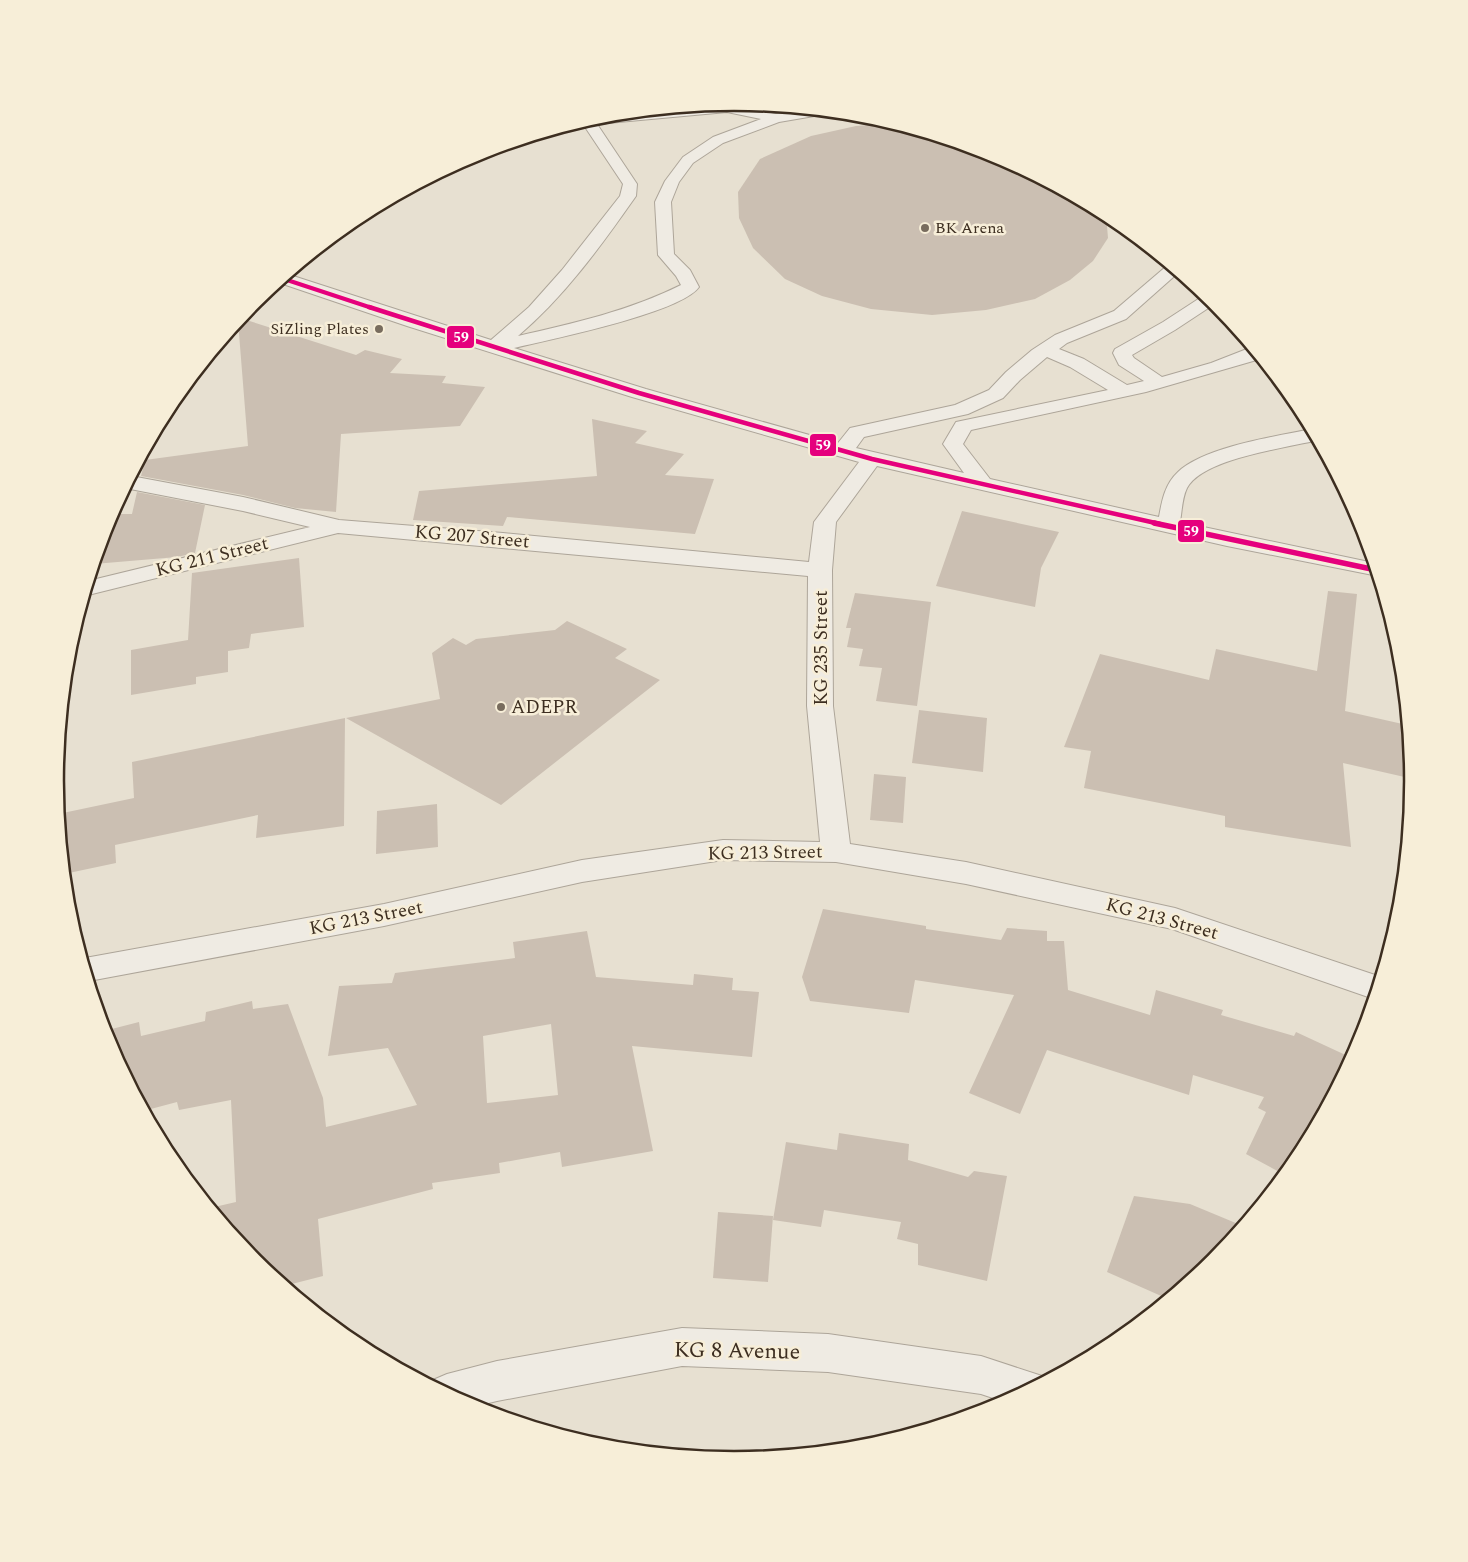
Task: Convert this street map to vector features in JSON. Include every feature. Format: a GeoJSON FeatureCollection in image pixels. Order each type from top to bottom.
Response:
{"type":"FeatureCollection","features":[{"type":"Feature","properties":{"kind":"street"},"geometry":{"type":"LineString","coordinates":[[743,111],[776,118]]}},
{"type":"Feature","properties":{"kind":"street"},"geometry":{"type":"LineString","coordinates":[[493,347],[606,319],[670,299],[690,287],[684,274],[666,255],[663,202],[672,181],[688,160],[718,140],[776,118],[799,114]]}},
{"type":"Feature","properties":{"kind":"street"},"geometry":{"type":"LineString","coordinates":[[493,347],[519,327],[571,271],[628,196],[630,184],[592,127]]}},
{"type":"Feature","properties":{"kind":"street"},"geometry":{"type":"LineString","coordinates":[[843,451],[857,432],[962,410],[996,394],[1014,376],[1061,339],[1120,315],[1171,273]]}},
{"type":"Feature","properties":{"kind":"street"},"geometry":{"type":"LineString","coordinates":[[288,280],[639,393],[872,459],[1370,569]]}},
{"type":"Feature","properties":{"kind":"street"},"geometry":{"type":"LineString","coordinates":[[1159,383],[1126,361],[1122,353],[1169,326],[1203,303]]}},
{"type":"Feature","properties":{"kind":"street"},"geometry":{"type":"LineString","coordinates":[[1046,350],[1077,363],[1123,392]]}},
{"type":"Feature","properties":{"kind":"street"},"geometry":{"type":"LineString","coordinates":[[983,484],[953,444],[963,426],[1123,392],[1252,355]]}},
{"type":"Feature","properties":{"kind":"street"},"geometry":{"type":"LineString","coordinates":[[1168,525],[1177,486],[1192,471],[1221,457],[1308,437]]}},
{"type":"Feature","properties":{"kind":"street","name":"KG 235 Street"},"geometry":{"type":"LineString","coordinates":[[836,852],[820,706],[820,570],[825,522],[872,459]]}},
{"type":"Feature","properties":{"kind":"street","name":"KG 207 Street"},"geometry":{"type":"LineString","coordinates":[[134,483],[243,504],[338,527],[503,540],[820,570]]}},
{"type":"Feature","properties":{"kind":"street","name":"KG 211 Street"},"geometry":{"type":"LineString","coordinates":[[93,587],[338,527]]}},
{"type":"Feature","properties":{"kind":"street","name":"KG 213 Street"},"geometry":{"type":"LineString","coordinates":[[91,969],[384,915],[582,870],[723,850],[836,852],[966,873],[1175,919],[1372,986]]}},
{"type":"Feature","properties":{"kind":"street","name":"KG 8 Avenue"},"geometry":{"type":"LineString","coordinates":[[458,1391],[497,1381],[682,1347],[828,1353],[981,1375],[1019,1387]]}},
{"type":"Feature","properties":{"kind":"building","name":"BK Arena"},"geometry":{"type":"Polygon","coordinates":[[[869,125],[907,134],[949,146],[990,162],[1030,180],[1106,224],[1108,238],[1093,261],[1070,280],[1035,299],[986,310],[932,315],[871,309],[822,296],[785,279],[753,248],[739,218],[738,192],[760,159],[811,136],[869,125]]]}},
{"type":"Feature","properties":{"kind":"building"},"geometry":{"type":"Polygon","coordinates":[[[247,320],[356,355],[365,350],[402,359],[390,373],[446,376],[442,383],[485,387],[460,426],[341,434],[336,512],[295,508],[243,495],[141,476],[147,460],[248,446],[239,330],[247,320]]]}},
{"type":"Feature","properties":{"kind":"building"},"geometry":{"type":"Polygon","coordinates":[[[592,419],[647,431],[635,443],[684,454],[665,475],[714,479],[695,534],[507,517],[503,526],[413,520],[419,491],[597,476],[592,419]]]}},
{"type":"Feature","properties":{"kind":"building"},"geometry":{"type":"Polygon","coordinates":[[[137,492],[205,505],[195,553],[177,557],[100,563],[120,514],[132,514],[137,492]]]}},
{"type":"Feature","properties":{"kind":"building"},"geometry":{"type":"Polygon","coordinates":[[[962,511],[1059,532],[1041,568],[1035,607],[936,586],[962,511]]]}},
{"type":"Feature","properties":{"kind":"building"},"geometry":{"type":"Polygon","coordinates":[[[299,558],[304,627],[251,634],[249,648],[228,651],[228,672],[196,677],[196,684],[131,695],[131,650],[188,640],[192,573],[299,558]]]}},
{"type":"Feature","properties":{"kind":"building"},"geometry":{"type":"Polygon","coordinates":[[[1328,591],[1357,594],[1345,711],[1402,724],[1404,777],[1343,763],[1351,847],[1225,827],[1225,816],[1084,788],[1091,751],[1064,747],[1100,654],[1209,680],[1216,649],[1317,671],[1328,591]]]}},
{"type":"Feature","properties":{"kind":"building"},"geometry":{"type":"Polygon","coordinates":[[[855,593],[931,602],[917,706],[876,701],[882,668],[859,666],[863,649],[847,647],[851,628],[846,628],[855,593]]]}},
{"type":"Feature","properties":{"kind":"building","name":"ADEPR"},"geometry":{"type":"Polygon","coordinates":[[[567,621],[627,649],[615,658],[660,680],[501,805],[346,718],[440,699],[432,653],[453,638],[466,645],[476,639],[555,630],[567,621]]]}},
{"type":"Feature","properties":{"kind":"building"},"geometry":{"type":"Polygon","coordinates":[[[919,710],[987,718],[983,772],[912,763],[919,710]]]}},
{"type":"Feature","properties":{"kind":"building"},"geometry":{"type":"Polygon","coordinates":[[[345,718],[344,826],[256,838],[258,815],[115,845],[116,863],[70,873],[65,813],[134,798],[132,762],[345,718]]]}},
{"type":"Feature","properties":{"kind":"building"},"geometry":{"type":"Polygon","coordinates":[[[874,774],[906,777],[903,823],[870,820],[874,774]]]}},
{"type":"Feature","properties":{"kind":"building"},"geometry":{"type":"Polygon","coordinates":[[[437,804],[438,847],[376,854],[377,811],[437,804]]]}},
{"type":"Feature","properties":{"kind":"building"},"geometry":{"type":"Polygon","coordinates":[[[823,909],[926,926],[926,929],[1001,940],[1007,928],[1047,931],[1047,941],[1064,941],[1068,990],[1150,1015],[1156,990],[1223,1010],[1221,1015],[1294,1036],[1296,1032],[1345,1055],[1314,1116],[1278,1171],[1246,1154],[1266,1112],[1258,1108],[1264,1097],[1193,1075],[1189,1095],[1047,1050],[1020,1114],[969,1093],[1014,995],[915,980],[909,1013],[810,1001],[802,977],[823,909]]]}},
{"type":"Feature","properties":{"kind":"building"},"geometry":{"type":"Polygon","coordinates":[[[587,931],[596,977],[693,985],[694,974],[733,978],[732,990],[759,992],[752,1057],[632,1046],[653,1151],[562,1167],[560,1152],[499,1163],[500,1173],[432,1183],[433,1189],[318,1219],[323,1276],[291,1284],[260,1255],[216,1207],[236,1202],[231,1100],[179,1110],[177,1102],[150,1109],[133,1077],[112,1029],[139,1022],[141,1036],[205,1021],[206,1012],[252,1001],[253,1009],[288,1004],[323,1098],[326,1127],[417,1105],[388,1048],[328,1056],[339,986],[392,983],[395,973],[515,958],[513,942],[587,931]],[[551,1024],[483,1036],[487,1103],[558,1095],[551,1024]]]}},
{"type":"Feature","properties":{"kind":"building"},"geometry":{"type":"Polygon","coordinates":[[[839,1133],[909,1144],[908,1160],[968,1177],[974,1171],[1007,1176],[987,1281],[918,1265],[918,1244],[897,1239],[901,1222],[824,1210],[821,1227],[773,1220],[786,1142],[837,1150],[839,1133]]]}},
{"type":"Feature","properties":{"kind":"building"},"geometry":{"type":"Polygon","coordinates":[[[1134,1196],[1190,1204],[1237,1224],[1208,1255],[1162,1296],[1107,1272],[1134,1196]]]}},
{"type":"Feature","properties":{"kind":"building"},"geometry":{"type":"Polygon","coordinates":[[[718,1212],[773,1216],[768,1282],[713,1278],[718,1212]]]}},
{"type":"Feature","properties":{"kind":"transit line","name":"59"},"geometry":{"type":"LineString","coordinates":[[288,280],[639,393],[872,459],[1227,539],[1370,569]]}},
{"type":"Feature","properties":{"kind":"place","name":"BK Arena"},"geometry":{"type":"Point","coordinates":[925,228]}},
{"type":"Feature","properties":{"kind":"place","name":"SiZling Plates"},"geometry":{"type":"Point","coordinates":[379,329]}},
{"type":"Feature","properties":{"kind":"place","name":"ADEPR"},"geometry":{"type":"Point","coordinates":[501,707]}}]}
